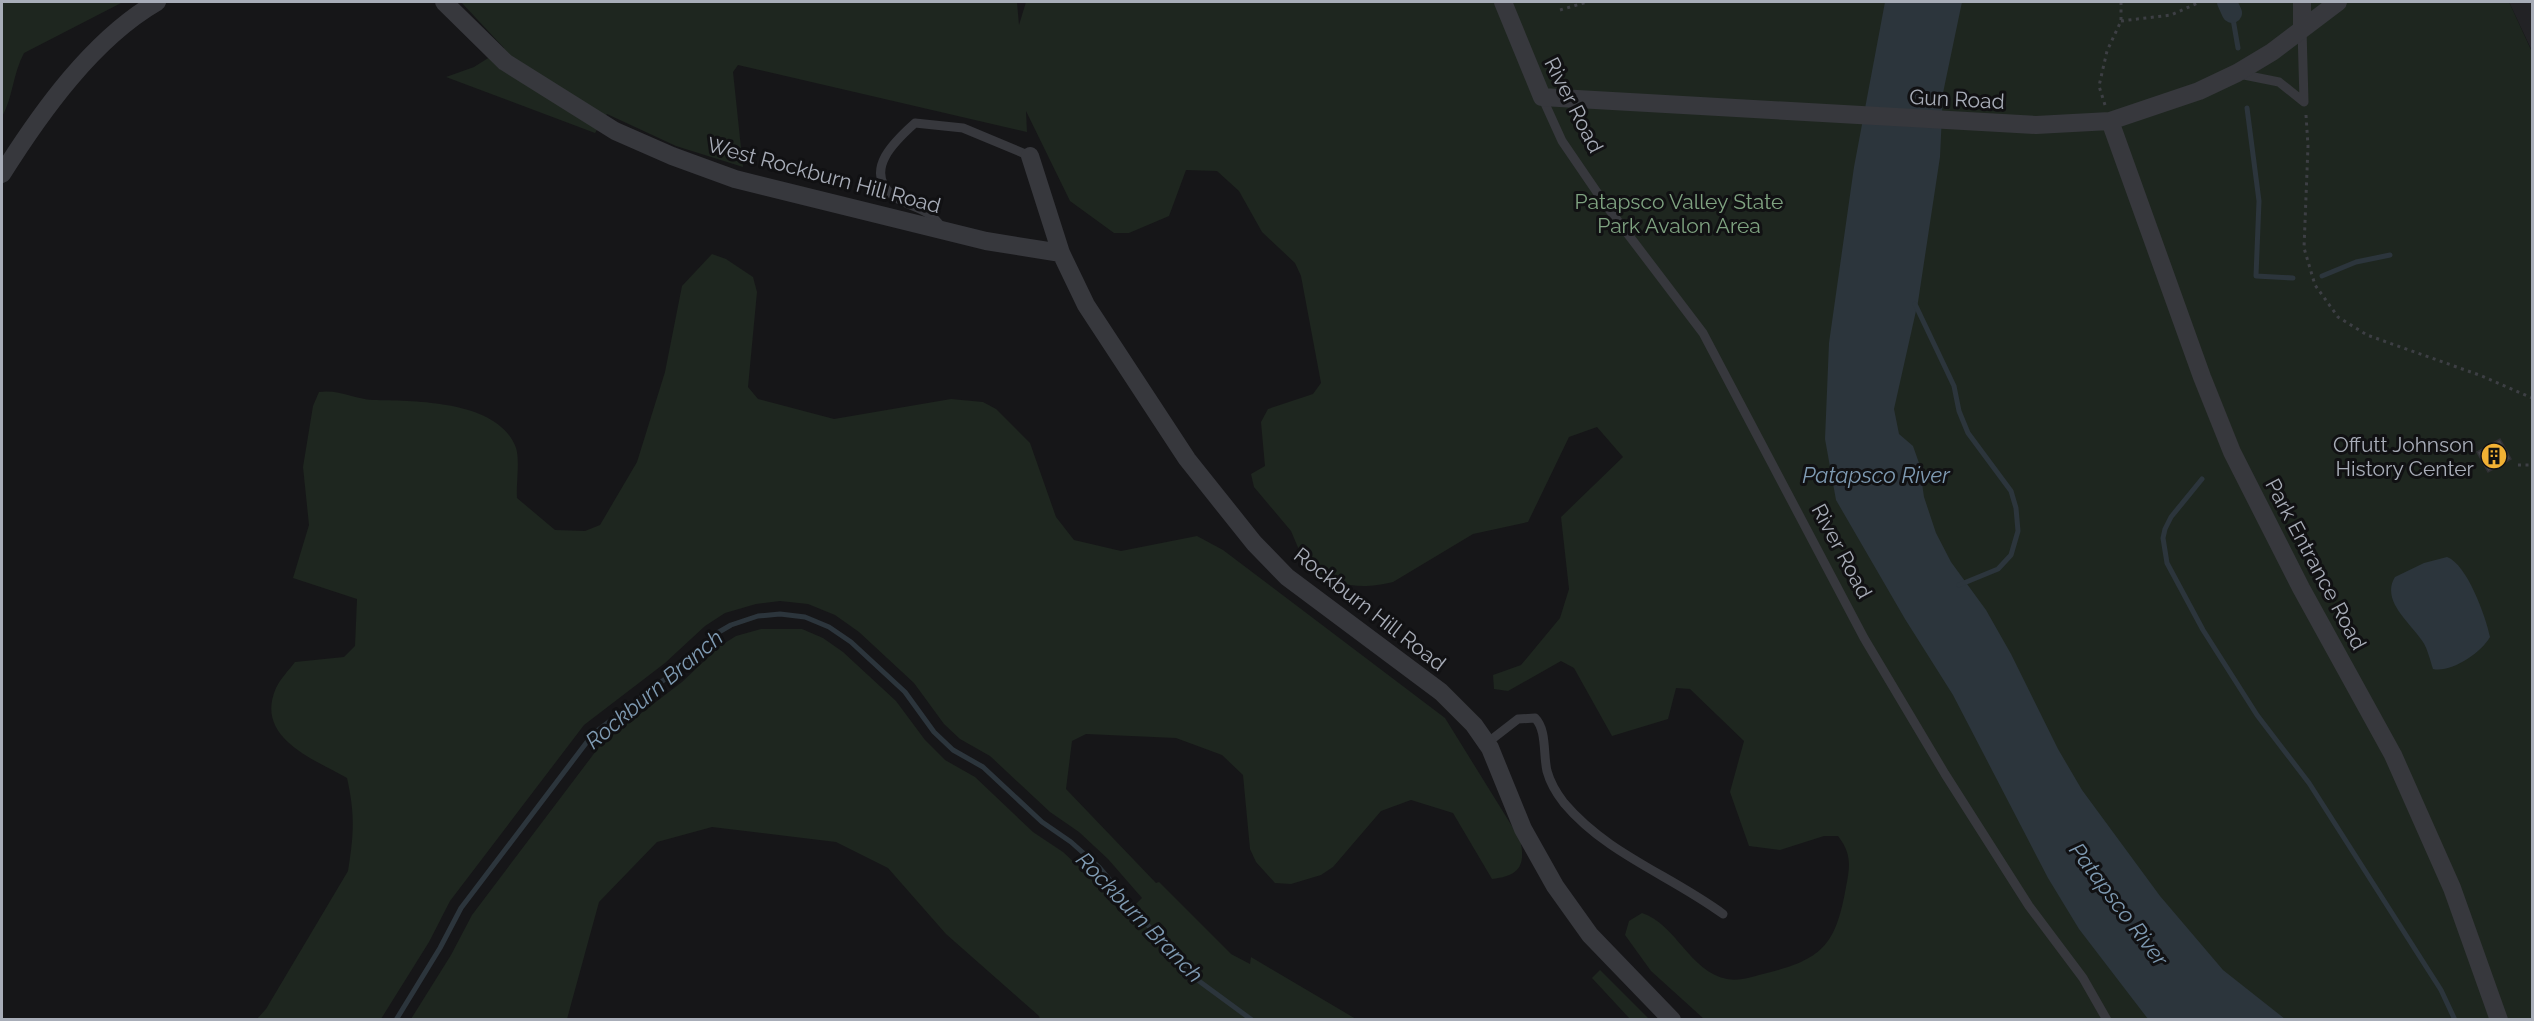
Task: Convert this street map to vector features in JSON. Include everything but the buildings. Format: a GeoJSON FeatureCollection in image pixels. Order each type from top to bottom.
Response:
{"type":"FeatureCollection","features":[{"type":"Feature","properties":{"kind":"street"},"geometry":{"type":"LineString","coordinates":[[2,174],[44,114],[105,40],[136,14],[157,2]]}},
{"type":"Feature","properties":{"kind":"street","name":"West Rockburn Hill Road"},"geometry":{"type":"LineString","coordinates":[[444,2],[505,62],[615,131],[735,179],[946,231],[1060,253]]}},
{"type":"Feature","properties":{"kind":"street","name":"River Road"},"geometry":{"type":"LineString","coordinates":[[1503,2],[1542,97]]}},
{"type":"Feature","properties":{"kind":"street"},"geometry":{"type":"LineString","coordinates":[[2302,2],[2302,26]]}},
{"type":"Feature","properties":{"kind":"street","name":"Gun Road"},"geometry":{"type":"LineString","coordinates":[[1542,97],[1961,122],[2036,125],[2110,121],[2199,91],[2237,73],[2272,52],[2302,26],[2338,2]]}},
{"type":"Feature","properties":{"kind":"street","name":"Park Entrance Road"},"geometry":{"type":"LineString","coordinates":[[2110,121],[2202,377],[2232,452],[2301,588],[2392,755],[2452,888],[2499,1020]]}},
{"type":"Feature","properties":{"kind":"street","name":"Rockburn Hill Road"},"geometry":{"type":"LineString","coordinates":[[1030,156],[1060,253],[1086,305],[1187,459],[1254,543],[1287,577],[1442,692],[1474,725],[1486,743],[1506,783],[1523,829],[1555,886],[1590,935],[1672,1020]]}},
{"type":"Feature","properties":{"kind":"lane"},"geometry":{"type":"LineString","coordinates":[[2302,26],[2304,102]]}},
{"type":"Feature","properties":{"kind":"lane"},"geometry":{"type":"LineString","coordinates":[[2237,73],[2278,82],[2304,102]]}},
{"type":"Feature","properties":{"kind":"lane","name":"River Road"},"geometry":{"type":"LineString","coordinates":[[1542,97],[1562,141],[1605,204],[1702,333],[1864,638],[2011,878],[2083,978],[2107,1020]]}},
{"type":"Feature","properties":{"kind":"lane"},"geometry":{"type":"LineString","coordinates":[[946,231],[930,214],[892,196],[882,182],[879,170],[892,144],[915,123],[963,128],[1030,156]]}},
{"type":"Feature","properties":{"kind":"lane"},"geometry":{"type":"LineString","coordinates":[[1486,743],[1518,719],[1534,718],[1542,726],[1548,773],[1564,803],[1625,856],[1695,893],[1723,914]]}},
{"type":"Feature","properties":{"kind":"path"},"geometry":{"type":"LineString","coordinates":[[1560,10],[1587,2]]}},
{"type":"Feature","properties":{"kind":"path"},"geometry":{"type":"LineString","coordinates":[[2110,121],[2099,86],[2107,51],[2121,21],[2121,2]]}},
{"type":"Feature","properties":{"kind":"path"},"geometry":{"type":"LineString","coordinates":[[2121,21],[2171,15],[2200,2]]}},
{"type":"Feature","properties":{"kind":"path"},"geometry":{"type":"LineString","coordinates":[[2304,102],[2308,146],[2304,248],[2315,285],[2338,317],[2367,335],[2482,376],[2532,398]]}},
{"type":"Feature","properties":{"kind":"path"},"geometry":{"type":"LineString","coordinates":[[2518,465],[2532,465]]}},
{"type":"Feature","properties":{"kind":"shaded area"},"geometry":{"type":"Polygon","coordinates":[[[2509,2],[2532,2],[2532,51],[2509,2]]]}},
{"type":"Feature","properties":{"kind":"green space"},"geometry":{"type":"Polygon","coordinates":[[[2,2],[123,2],[24,53],[2,117],[2,2]]]}},
{"type":"Feature","properties":{"kind":"green space","name":"Patapsco Valley State Park Avalon Area"},"geometry":{"type":"Polygon","coordinates":[[[461,2],[1017,2],[1019,25],[1026,2],[2509,2],[2532,52],[2532,1019],[1704,1019],[1651,971],[1625,935],[1629,921],[1642,913],[1654,919],[1703,967],[1714,975],[1727,979],[1737,980],[1786,968],[1814,954],[1832,935],[1846,887],[1848,855],[1838,836],[1824,836],[1780,850],[1749,846],[1730,792],[1744,741],[1690,689],[1676,688],[1668,719],[1612,736],[1574,668],[1561,661],[1508,691],[1494,689],[1493,675],[1521,665],[1560,618],[1569,589],[1561,517],[1623,457],[1597,427],[1569,437],[1528,522],[1473,534],[1393,582],[1359,586],[1340,583],[1320,576],[1308,571],[1291,531],[1254,487],[1251,474],[1265,466],[1261,422],[1268,409],[1313,394],[1321,383],[1301,276],[1295,263],[1262,232],[1239,191],[1217,171],[1186,170],[1169,216],[1129,233],[1114,233],[1070,201],[1026,111],[1027,132],[738,65],[733,72],[743,167],[676,146],[607,114],[595,133],[446,77],[474,67],[504,48],[461,2]]]}},
{"type":"Feature","properties":{"kind":"green space"},"geometry":{"type":"Polygon","coordinates":[[[712,254],[726,259],[753,277],[757,292],[748,387],[758,399],[834,419],[951,399],[983,402],[996,409],[1030,443],[1056,517],[1074,540],[1121,551],[1197,536],[1223,550],[1445,718],[1520,839],[1522,856],[1519,868],[1509,875],[1492,879],[1453,813],[1411,800],[1381,811],[1333,867],[1321,875],[1291,884],[1275,883],[1256,862],[1250,849],[1243,775],[1222,755],[1176,738],[1086,734],[1072,741],[1066,789],[1156,883],[1159,882],[1231,954],[1250,964],[1251,957],[1356,1019],[1040,1019],[946,934],[888,868],[836,842],[712,827],[657,842],[599,902],[567,1019],[411,1019],[451,955],[472,915],[602,743],[682,682],[720,646],[736,636],[761,629],[802,629],[823,638],[843,652],[896,701],[925,740],[945,760],[975,777],[1033,832],[1063,852],[1090,877],[1124,916],[1142,898],[1108,859],[1079,832],[1050,812],[990,756],[960,739],[944,724],[914,683],[859,632],[835,615],[808,604],[780,601],[756,604],[725,613],[705,626],[665,663],[584,725],[450,901],[429,942],[381,1019],[256,1020],[266,1009],[348,871],[352,846],[353,824],[347,778],[291,745],[280,733],[273,720],[271,705],[276,688],[295,662],[344,657],[355,646],[357,599],[293,578],[309,525],[303,467],[313,406],[319,392],[333,392],[373,400],[411,401],[454,406],[492,420],[507,432],[516,448],[517,498],[555,530],[585,531],[600,525],[637,462],[665,372],[682,286],[712,254]]]}},
{"type":"Feature","properties":{"kind":"green space"},"geometry":{"type":"Polygon","coordinates":[[[1600,970],[1649,1019],[1630,1019],[1592,978],[1600,970]]]}},
{"type":"Feature","properties":{"kind":"water","name":"Patapsco River"},"geometry":{"type":"Polygon","coordinates":[[[1885,2],[1962,2],[1943,93],[1940,157],[1918,302],[1894,409],[1899,434],[1913,446],[1919,463],[1924,497],[1936,533],[1951,562],[1986,610],[2011,654],[2058,749],[2082,790],[2160,896],[2223,970],[2285,1019],[2148,1019],[2079,929],[2048,878],[1953,695],[1905,619],[1836,500],[1825,439],[1829,343],[1854,167],[1885,2]]]}},
{"type":"Feature","properties":{"kind":"water"},"geometry":{"type":"Polygon","coordinates":[[[2447,557],[2462,570],[2468,580],[2480,605],[2490,637],[2473,655],[2457,665],[2433,669],[2423,642],[2394,603],[2391,586],[2395,577],[2424,563],[2447,557]]]}},
{"type":"Feature","properties":{"kind":"waterway"},"geometry":{"type":"LineString","coordinates":[[2227,2],[2232,13]]}},
{"type":"Feature","properties":{"kind":"waterway"},"geometry":{"type":"LineString","coordinates":[[2232,13],[2238,48]]}},
{"type":"Feature","properties":{"kind":"waterway"},"geometry":{"type":"LineString","coordinates":[[2247,108],[2259,201],[2256,276],[2293,278]]}},
{"type":"Feature","properties":{"kind":"waterway"},"geometry":{"type":"LineString","coordinates":[[2322,276],[2356,262],[2390,255]]}},
{"type":"Feature","properties":{"kind":"waterway"},"geometry":{"type":"LineString","coordinates":[[1915,304],[1954,386],[1959,411],[1968,433],[2011,491],[2016,508],[2018,531],[2011,555],[1998,569],[1959,585]]}},
{"type":"Feature","properties":{"kind":"waterway"},"geometry":{"type":"LineString","coordinates":[[2202,479],[2171,517],[2165,529],[2163,538],[2167,563],[2203,630],[2257,715],[2309,783],[2441,990],[2455,1020]]}},
{"type":"Feature","properties":{"kind":"waterway","name":"Rockburn Branch"},"geometry":{"type":"LineString","coordinates":[[396,1020],[440,948],[461,908],[593,734],[673,673],[712,636],[731,625],[758,616],[780,614],[805,617],[829,627],[851,642],[905,692],[934,732],[953,750],[983,767],[1042,822],[1071,842],[1099,867],[1188,973],[1252,1020]]}},
{"type":"Feature","properties":{"kind":"place","name":"Offutt Johnson History Center"},"geometry":{"type":"Point","coordinates":[2494,456]}}]}
